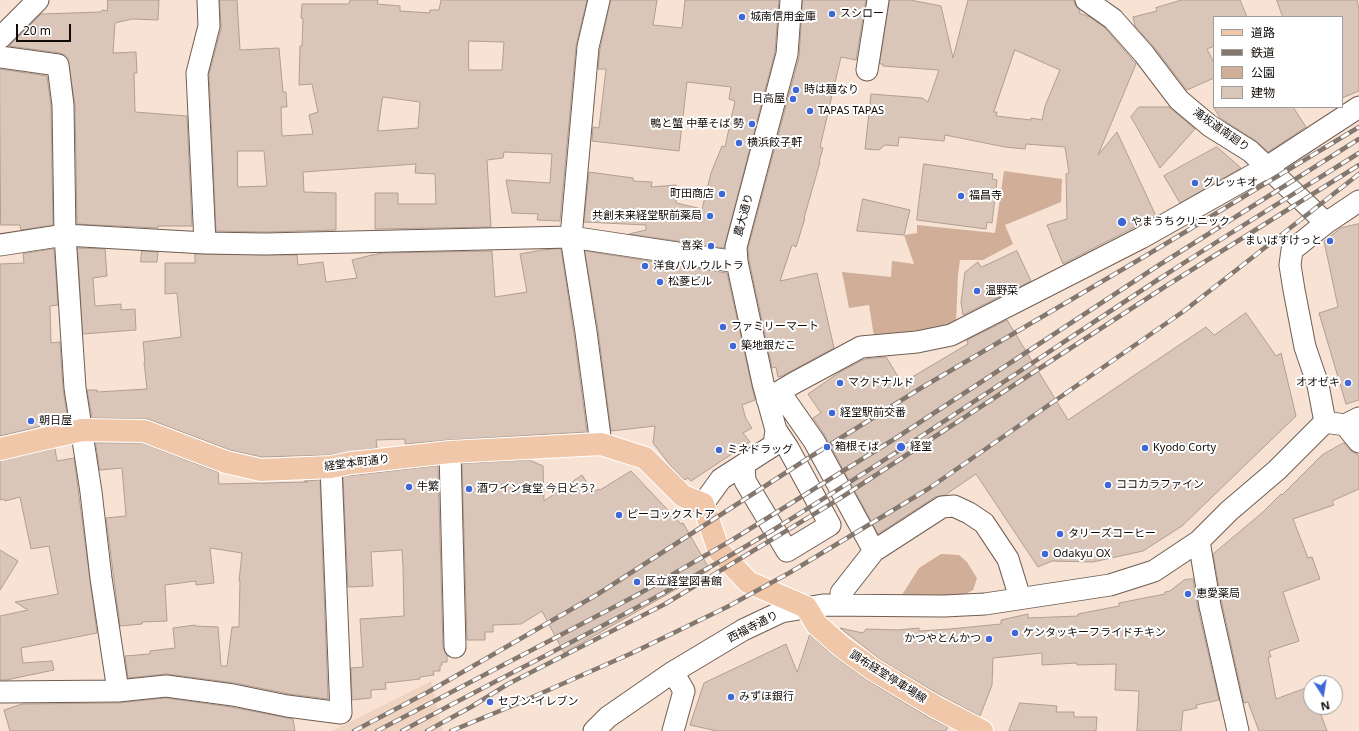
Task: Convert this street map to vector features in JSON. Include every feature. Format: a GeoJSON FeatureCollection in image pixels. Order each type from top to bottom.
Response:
{"type":"FeatureCollection","features":[{"type":"Feature","properties":{"kind":"main road","name":"経堂本町通り"},"geometry":{"type":"LineString","coordinates":[[0,449],[82,430],[144,431],[226,462],[261,470],[331,467],[351,463],[450,452],[602,444],[645,458],[683,496],[703,504]]}},
{"type":"Feature","properties":{"kind":"main road","name":"西福寺通り"},"geometry":{"type":"LineString","coordinates":[[703,504],[719,551],[748,582],[806,607]]}},
{"type":"Feature","properties":{"kind":"main road","name":"調布経堂停車場線"},"geometry":{"type":"LineString","coordinates":[[806,607],[817,625],[842,647],[874,670],[934,706],[982,731]]}},
{"type":"Feature","properties":{"kind":"street"},"geometry":{"type":"LineString","coordinates":[[0,38],[38,0]]}},
{"type":"Feature","properties":{"kind":"street"},"geometry":{"type":"LineString","coordinates":[[205,243],[196,73],[209,26],[208,0]]}},
{"type":"Feature","properties":{"kind":"street"},"geometry":{"type":"LineString","coordinates":[[599,0],[588,47],[571,237],[602,444]]}},
{"type":"Feature","properties":{"kind":"street","name":"農大通り"},"geometry":{"type":"LineString","coordinates":[[744,465],[745,480],[787,551],[830,526],[788,448],[776,430],[777,400],[737,262],[736,247],[787,54],[791,0]]}},
{"type":"Feature","properties":{"kind":"street"},"geometry":{"type":"LineString","coordinates":[[867,70],[878,0]]}},
{"type":"Feature","properties":{"kind":"street","name":"滝坂道南廻り"},"geometry":{"type":"LineString","coordinates":[[1086,0],[1113,19],[1144,54],[1179,100],[1210,126],[1250,151],[1326,223]]}},
{"type":"Feature","properties":{"kind":"street"},"geometry":{"type":"LineString","coordinates":[[0,57],[58,65],[63,105],[65,235],[76,388],[101,578],[118,691]]}},
{"type":"Feature","properties":{"kind":"street"},"geometry":{"type":"LineString","coordinates":[[874,551],[814,441],[777,400],[794,383],[861,347],[917,342],[951,335],[1141,238],[1266,167],[1359,107]]}},
{"type":"Feature","properties":{"kind":"street"},"geometry":{"type":"LineString","coordinates":[[1359,201],[1326,223],[1292,250],[1290,265],[1305,347],[1318,385],[1359,442]]}},
{"type":"Feature","properties":{"kind":"street"},"geometry":{"type":"LineString","coordinates":[[0,245],[65,235],[205,243],[265,244],[571,237],[737,262]]}},
{"type":"Feature","properties":{"kind":"street"},"geometry":{"type":"LineString","coordinates":[[806,607],[829,605],[968,605],[1031,598],[1110,584],[1154,571],[1199,541],[1229,511],[1277,470],[1343,421]]}},
{"type":"Feature","properties":{"kind":"street"},"geometry":{"type":"LineString","coordinates":[[703,504],[722,479],[774,445],[776,430]]}},
{"type":"Feature","properties":{"kind":"street"},"geometry":{"type":"LineString","coordinates":[[450,452],[456,647]]}},
{"type":"Feature","properties":{"kind":"street"},"geometry":{"type":"LineString","coordinates":[[0,692],[118,691],[166,686],[233,695],[287,706],[341,713],[331,467]]}},
{"type":"Feature","properties":{"kind":"street"},"geometry":{"type":"LineString","coordinates":[[840,593],[874,551],[942,507],[954,506],[969,512],[984,523],[1008,559],[1017,588]]}},
{"type":"Feature","properties":{"kind":"street"},"geometry":{"type":"LineString","coordinates":[[1199,541],[1210,606],[1238,731]]}},
{"type":"Feature","properties":{"kind":"street","name":"西福寺通り"},"geometry":{"type":"LineString","coordinates":[[607,726],[673,672],[743,630],[781,612],[806,607]]}},
{"type":"Feature","properties":{"kind":"street"},"geometry":{"type":"LineString","coordinates":[[673,672],[684,691],[673,731]]}},
{"type":"Feature","properties":{"kind":"shaded area"},"geometry":{"type":"Polygon","coordinates":[[[431,681],[443,731],[332,731],[431,681]]]}},
{"type":"Feature","properties":{"kind":"green space"},"geometry":{"type":"Polygon","coordinates":[[[1004,171],[1062,179],[1061,202],[1005,225],[1013,244],[983,260],[960,260],[956,324],[948,328],[874,336],[869,305],[849,308],[842,272],[891,277],[892,261],[914,264],[904,235],[917,233],[917,225],[995,233],[1004,171]]]}},
{"type":"Feature","properties":{"kind":"green space"},"geometry":{"type":"Polygon","coordinates":[[[941,554],[959,555],[967,562],[977,578],[973,590],[964,595],[902,595],[919,568],[941,554]]]}},
{"type":"Feature","properties":{"kind":"building"},"geometry":{"type":"Polygon","coordinates":[[[108,0],[159,0],[158,20],[132,19],[115,23],[113,53],[136,52],[137,73],[134,73],[135,112],[187,116],[192,226],[158,226],[158,228],[77,224],[75,105],[68,59],[65,55],[60,53],[9,46],[41,14],[101,12],[102,10],[107,11],[108,0]]]}},
{"type":"Feature","properties":{"kind":"building"},"geometry":{"type":"Polygon","coordinates":[[[220,0],[237,0],[240,50],[279,48],[283,92],[286,92],[287,107],[281,107],[282,136],[313,134],[309,115],[318,112],[312,84],[299,85],[300,46],[302,46],[302,4],[349,4],[350,0],[378,0],[377,4],[400,6],[400,11],[430,13],[430,10],[439,10],[441,0],[587,0],[576,46],[560,221],[537,220],[538,214],[512,213],[506,180],[550,183],[552,154],[504,152],[503,158],[487,160],[491,227],[375,229],[375,193],[398,193],[398,204],[436,204],[435,174],[415,173],[416,164],[303,172],[304,192],[336,193],[336,230],[265,232],[216,231],[209,74],[221,29],[220,0]],[[469,41],[469,70],[502,70],[504,42],[469,41]],[[383,97],[378,131],[418,128],[420,102],[383,97]],[[238,151],[238,187],[267,186],[264,151],[238,151]]]}},
{"type":"Feature","properties":{"kind":"building"},"geometry":{"type":"Polygon","coordinates":[[[611,0],[657,0],[653,25],[682,28],[685,0],[779,0],[775,52],[724,248],[629,234],[646,230],[646,225],[584,222],[589,172],[633,178],[633,181],[652,182],[651,187],[676,185],[676,203],[702,209],[711,173],[722,146],[725,147],[735,101],[729,99],[731,87],[687,82],[679,151],[592,141],[593,127],[599,128],[606,69],[598,69],[600,49],[611,0]]]}},
{"type":"Feature","properties":{"kind":"building"},"geometry":{"type":"Polygon","coordinates":[[[803,0],[866,0],[856,60],[841,57],[820,147],[823,148],[820,162],[805,218],[796,247],[792,245],[780,281],[817,273],[834,348],[778,377],[776,367],[772,368],[749,260],[748,248],[799,57],[803,0]]]}},
{"type":"Feature","properties":{"kind":"building"},"geometry":{"type":"Polygon","coordinates":[[[890,0],[910,0],[941,6],[953,58],[968,0],[1074,0],[1075,5],[1080,11],[1079,13],[1090,17],[1105,28],[1136,64],[1098,155],[1117,132],[1156,216],[1063,264],[1047,225],[1067,219],[1066,174],[1069,173],[1065,147],[1026,144],[1025,149],[1005,147],[945,135],[944,141],[899,137],[898,146],[885,145],[879,150],[865,149],[871,94],[922,98],[928,102],[939,70],[883,66],[883,64],[880,64],[890,0]],[[1015,50],[994,112],[997,112],[996,116],[1042,120],[1045,106],[1060,70],[1015,50]]]}},
{"type":"Feature","properties":{"kind":"building"},"geometry":{"type":"Polygon","coordinates":[[[1182,0],[1240,0],[1247,16],[1213,16],[1213,46],[1207,49],[1213,61],[1213,78],[1187,90],[1154,47],[1135,26],[1133,17],[1157,11],[1156,8],[1182,0]]]}},
{"type":"Feature","properties":{"kind":"building"},"geometry":{"type":"Polygon","coordinates":[[[1277,0],[1357,0],[1359,9],[1359,91],[1343,98],[1343,16],[1283,16],[1277,0]]]}},
{"type":"Feature","properties":{"kind":"building"},"geometry":{"type":"Polygon","coordinates":[[[0,69],[47,76],[51,106],[53,225],[21,230],[20,225],[1,225],[0,69]]]}},
{"type":"Feature","properties":{"kind":"building"},"geometry":{"type":"Polygon","coordinates":[[[1139,107],[1169,107],[1195,129],[1160,168],[1131,117],[1139,107]]]}},
{"type":"Feature","properties":{"kind":"building"},"geometry":{"type":"Polygon","coordinates":[[[1215,108],[1294,108],[1306,127],[1268,152],[1256,141],[1220,118],[1215,108]]]}},
{"type":"Feature","properties":{"kind":"building"},"geometry":{"type":"Polygon","coordinates":[[[1217,147],[1241,168],[1180,203],[1164,176],[1217,147]]]}},
{"type":"Feature","properties":{"kind":"building"},"geometry":{"type":"Polygon","coordinates":[[[924,164],[993,174],[992,179],[997,180],[992,223],[987,222],[986,229],[917,220],[924,164]]]}},
{"type":"Feature","properties":{"kind":"building"},"geometry":{"type":"Polygon","coordinates":[[[863,199],[910,210],[904,235],[857,231],[863,199]]]}},
{"type":"Feature","properties":{"kind":"building"},"geometry":{"type":"Polygon","coordinates":[[[1359,224],[1359,400],[1346,404],[1319,313],[1338,307],[1324,241],[1341,228],[1359,224]]]}},
{"type":"Feature","properties":{"kind":"building"},"geometry":{"type":"Polygon","coordinates":[[[78,248],[105,249],[107,276],[93,278],[95,306],[121,304],[121,310],[135,309],[136,330],[83,334],[78,248]]]}},
{"type":"Feature","properties":{"kind":"building"},"geometry":{"type":"Polygon","coordinates":[[[54,249],[58,305],[50,306],[51,343],[60,342],[63,389],[68,420],[0,436],[0,264],[24,263],[23,254],[54,249]]]}},
{"type":"Feature","properties":{"kind":"building"},"geometry":{"type":"Polygon","coordinates":[[[561,249],[587,432],[405,444],[405,439],[376,440],[377,448],[330,455],[262,457],[230,450],[148,419],[92,418],[87,390],[97,390],[97,392],[147,389],[143,342],[181,337],[177,293],[165,294],[165,263],[195,263],[195,254],[297,255],[298,265],[323,262],[326,282],[357,278],[352,260],[372,255],[383,253],[492,251],[495,297],[527,292],[520,254],[542,250],[561,249]]]}},
{"type":"Feature","properties":{"kind":"building"},"geometry":{"type":"Polygon","coordinates":[[[142,251],[158,252],[157,262],[141,262],[142,251]]]}},
{"type":"Feature","properties":{"kind":"building"},"geometry":{"type":"Polygon","coordinates":[[[585,251],[727,273],[755,400],[742,405],[746,419],[752,428],[743,433],[750,442],[691,481],[688,478],[684,480],[653,443],[655,426],[611,431],[598,330],[585,251]]]}},
{"type":"Feature","properties":{"kind":"building"},"geometry":{"type":"Polygon","coordinates":[[[1017,251],[1031,281],[963,315],[961,302],[965,272],[978,262],[981,267],[1017,251]]]}},
{"type":"Feature","properties":{"kind":"building"},"geometry":{"type":"Polygon","coordinates":[[[1246,313],[1276,356],[1281,353],[1296,416],[1182,526],[1143,551],[1093,562],[1052,561],[1038,567],[976,474],[945,495],[935,497],[878,534],[824,434],[813,418],[821,413],[808,394],[840,372],[865,359],[886,357],[902,383],[968,344],[967,340],[1007,320],[1068,420],[1206,327],[1214,335],[1246,313]]]}},
{"type":"Feature","properties":{"kind":"building"},"geometry":{"type":"Polygon","coordinates":[[[96,443],[142,443],[218,472],[219,484],[308,482],[304,481],[320,480],[328,699],[289,694],[235,683],[167,674],[128,678],[125,656],[150,654],[150,651],[175,648],[173,628],[195,625],[218,627],[221,666],[227,666],[232,627],[239,627],[239,581],[242,553],[210,548],[214,583],[196,585],[196,581],[165,585],[167,621],[142,622],[142,624],[120,626],[106,518],[126,516],[122,468],[100,470],[96,443]]]}},
{"type":"Feature","properties":{"kind":"building"},"geometry":{"type":"Polygon","coordinates":[[[1344,443],[1350,450],[1359,456],[1359,489],[1332,501],[1334,505],[1293,519],[1308,558],[1312,557],[1320,579],[1283,592],[1299,641],[1269,651],[1271,657],[1268,657],[1276,699],[1303,689],[1303,715],[1321,715],[1327,731],[1259,731],[1248,702],[1244,703],[1222,604],[1213,554],[1263,512],[1281,494],[1282,495],[1322,455],[1344,443]]]}},
{"type":"Feature","properties":{"kind":"building"},"geometry":{"type":"Polygon","coordinates":[[[55,449],[57,461],[74,458],[97,633],[21,648],[23,663],[52,661],[54,670],[0,680],[0,616],[28,610],[15,602],[58,594],[49,546],[31,549],[20,497],[5,501],[4,499],[0,500],[0,461],[55,449]]]}},
{"type":"Feature","properties":{"kind":"building"},"geometry":{"type":"Polygon","coordinates":[[[529,460],[543,466],[544,501],[582,475],[593,492],[599,489],[600,490],[631,471],[681,524],[683,523],[710,570],[564,653],[542,611],[521,624],[493,625],[493,632],[485,632],[485,640],[467,640],[462,464],[529,460]]]}},
{"type":"Feature","properties":{"kind":"building"},"geometry":{"type":"Polygon","coordinates":[[[438,466],[443,647],[447,655],[447,662],[442,662],[440,671],[433,671],[434,675],[420,677],[420,679],[385,683],[386,689],[371,690],[371,698],[352,700],[351,668],[363,667],[360,619],[404,616],[403,566],[402,550],[371,552],[373,586],[348,587],[343,477],[438,466]]]}},
{"type":"Feature","properties":{"kind":"building"},"geometry":{"type":"Polygon","coordinates":[[[0,550],[18,561],[0,590],[0,550]]]}},
{"type":"Feature","properties":{"kind":"building"},"geometry":{"type":"Polygon","coordinates":[[[1193,579],[1198,609],[1219,700],[1196,705],[1197,708],[1183,711],[1181,731],[1137,731],[1139,691],[1115,690],[1116,664],[1077,665],[1077,663],[1042,665],[1042,653],[993,658],[992,685],[980,716],[940,695],[881,660],[840,628],[863,633],[866,629],[898,630],[919,628],[919,631],[1001,624],[1001,620],[1028,614],[1028,618],[1078,616],[1078,614],[1119,606],[1119,603],[1165,594],[1165,592],[1170,591],[1184,580],[1193,579]]]}},
{"type":"Feature","properties":{"kind":"building"},"geometry":{"type":"Polygon","coordinates":[[[810,635],[835,657],[867,680],[928,717],[948,727],[946,731],[717,731],[690,725],[704,683],[786,644],[797,672],[810,635]]]}},
{"type":"Feature","properties":{"kind":"building"},"geometry":{"type":"Polygon","coordinates":[[[166,698],[231,707],[293,719],[295,731],[10,731],[4,710],[22,704],[118,703],[166,698]]]}},
{"type":"Feature","properties":{"kind":"building"},"geometry":{"type":"Polygon","coordinates":[[[1020,703],[1057,706],[1056,712],[1074,712],[1074,717],[1097,717],[1096,731],[1009,731],[1020,703]]]}},
{"type":"Feature","properties":{"kind":"railway"},"geometry":{"type":"LineString","coordinates":[[354,731],[428,692],[598,594],[810,457],[921,388],[1147,255],[1359,127]]}},
{"type":"Feature","properties":{"kind":"railway"},"geometry":{"type":"LineString","coordinates":[[377,731],[637,595],[732,540],[896,438],[1156,267],[1359,139]]}},
{"type":"Feature","properties":{"kind":"railway"},"geometry":{"type":"LineString","coordinates":[[402,731],[636,608],[773,530],[919,438],[1184,263],[1359,153]]}},
{"type":"Feature","properties":{"kind":"railway"},"geometry":{"type":"LineString","coordinates":[[427,731],[471,707],[508,684],[665,604],[839,499],[1166,286],[1359,165]]}},
{"type":"Feature","properties":{"kind":"railway"},"geometry":{"type":"LineString","coordinates":[[451,731],[630,654],[727,607],[789,573],[928,489],[1184,311],[1359,174]]}},
{"type":"Feature","properties":{"kind":"place","name":"スシロー"},"geometry":{"type":"Point","coordinates":[832,14]}},
{"type":"Feature","properties":{"kind":"place","name":"城南信用金庫"},"geometry":{"type":"Point","coordinates":[742,17]}},
{"type":"Feature","properties":{"kind":"place","name":"時は麺なり"},"geometry":{"type":"Point","coordinates":[796,90]}},
{"type":"Feature","properties":{"kind":"place","name":"日高屋"},"geometry":{"type":"Point","coordinates":[793,99]}},
{"type":"Feature","properties":{"kind":"place","name":"TAPAS TAPAS"},"geometry":{"type":"Point","coordinates":[810,111]}},
{"type":"Feature","properties":{"kind":"place","name":"鴨と蟹 中華そば 勢"},"geometry":{"type":"Point","coordinates":[752,124]}},
{"type":"Feature","properties":{"kind":"place","name":"横浜餃子軒"},"geometry":{"type":"Point","coordinates":[739,143]}},
{"type":"Feature","properties":{"kind":"place","name":"グレッキオ"},"geometry":{"type":"Point","coordinates":[1195,183]}},
{"type":"Feature","properties":{"kind":"place","name":"町田商店"},"geometry":{"type":"Point","coordinates":[722,194]}},
{"type":"Feature","properties":{"kind":"place","name":"福昌寺"},"geometry":{"type":"Point","coordinates":[961,196]}},
{"type":"Feature","properties":{"kind":"place","name":"共創未来経堂駅前薬局"},"geometry":{"type":"Point","coordinates":[710,216]}},
{"type":"Feature","properties":{"kind":"place","name":"やまうちクリニック"},"geometry":{"type":"Point","coordinates":[1122,222]}},
{"type":"Feature","properties":{"kind":"place","name":"まいばすけっと"},"geometry":{"type":"Point","coordinates":[1330,241]}},
{"type":"Feature","properties":{"kind":"place","name":"喜楽"},"geometry":{"type":"Point","coordinates":[711,246]}},
{"type":"Feature","properties":{"kind":"place","name":"洋食バル ウルトラ"},"geometry":{"type":"Point","coordinates":[645,266]}},
{"type":"Feature","properties":{"kind":"place","name":"松菱ビル"},"geometry":{"type":"Point","coordinates":[660,282]}},
{"type":"Feature","properties":{"kind":"place","name":"温野菜"},"geometry":{"type":"Point","coordinates":[977,291]}},
{"type":"Feature","properties":{"kind":"place","name":"ファミリーマート"},"geometry":{"type":"Point","coordinates":[723,327]}},
{"type":"Feature","properties":{"kind":"place","name":"築地銀だこ"},"geometry":{"type":"Point","coordinates":[733,346]}},
{"type":"Feature","properties":{"kind":"place","name":"マクドナルド"},"geometry":{"type":"Point","coordinates":[840,383]}},
{"type":"Feature","properties":{"kind":"place","name":"オオゼキ"},"geometry":{"type":"Point","coordinates":[1348,383]}},
{"type":"Feature","properties":{"kind":"place","name":"経堂駅前交番"},"geometry":{"type":"Point","coordinates":[832,413]}},
{"type":"Feature","properties":{"kind":"place","name":"朝日屋"},"geometry":{"type":"Point","coordinates":[31,421]}},
{"type":"Feature","properties":{"kind":"place","name":"箱根そば"},"geometry":{"type":"Point","coordinates":[827,447]}},
{"type":"Feature","properties":{"kind":"place","name":"経堂"},"geometry":{"type":"Point","coordinates":[901,447]}},
{"type":"Feature","properties":{"kind":"place","name":"Kyodo Corty"},"geometry":{"type":"Point","coordinates":[1145,448]}},
{"type":"Feature","properties":{"kind":"place","name":"ミネドラッグ"},"geometry":{"type":"Point","coordinates":[719,450]}},
{"type":"Feature","properties":{"kind":"place","name":"ココカラファイン"},"geometry":{"type":"Point","coordinates":[1108,485]}},
{"type":"Feature","properties":{"kind":"place","name":"牛繁"},"geometry":{"type":"Point","coordinates":[409,487]}},
{"type":"Feature","properties":{"kind":"place","name":"酒ワイン食堂 今日どう?"},"geometry":{"type":"Point","coordinates":[469,489]}},
{"type":"Feature","properties":{"kind":"place","name":"ピーコックストア"},"geometry":{"type":"Point","coordinates":[619,515]}},
{"type":"Feature","properties":{"kind":"place","name":"タリーズコーヒー"},"geometry":{"type":"Point","coordinates":[1060,534]}},
{"type":"Feature","properties":{"kind":"place","name":"Odakyu OX"},"geometry":{"type":"Point","coordinates":[1045,554]}},
{"type":"Feature","properties":{"kind":"place","name":"区立経堂図書館"},"geometry":{"type":"Point","coordinates":[637,582]}},
{"type":"Feature","properties":{"kind":"place","name":"恵愛薬局"},"geometry":{"type":"Point","coordinates":[1188,594]}},
{"type":"Feature","properties":{"kind":"place","name":"ケンタッキーフライドチキン"},"geometry":{"type":"Point","coordinates":[1015,633]}},
{"type":"Feature","properties":{"kind":"place","name":"かつやとんかつ"},"geometry":{"type":"Point","coordinates":[989,639]}},
{"type":"Feature","properties":{"kind":"place","name":"みずほ銀行"},"geometry":{"type":"Point","coordinates":[731,697]}},
{"type":"Feature","properties":{"kind":"place","name":"セブン-イレブン"},"geometry":{"type":"Point","coordinates":[490,702]}}]}
